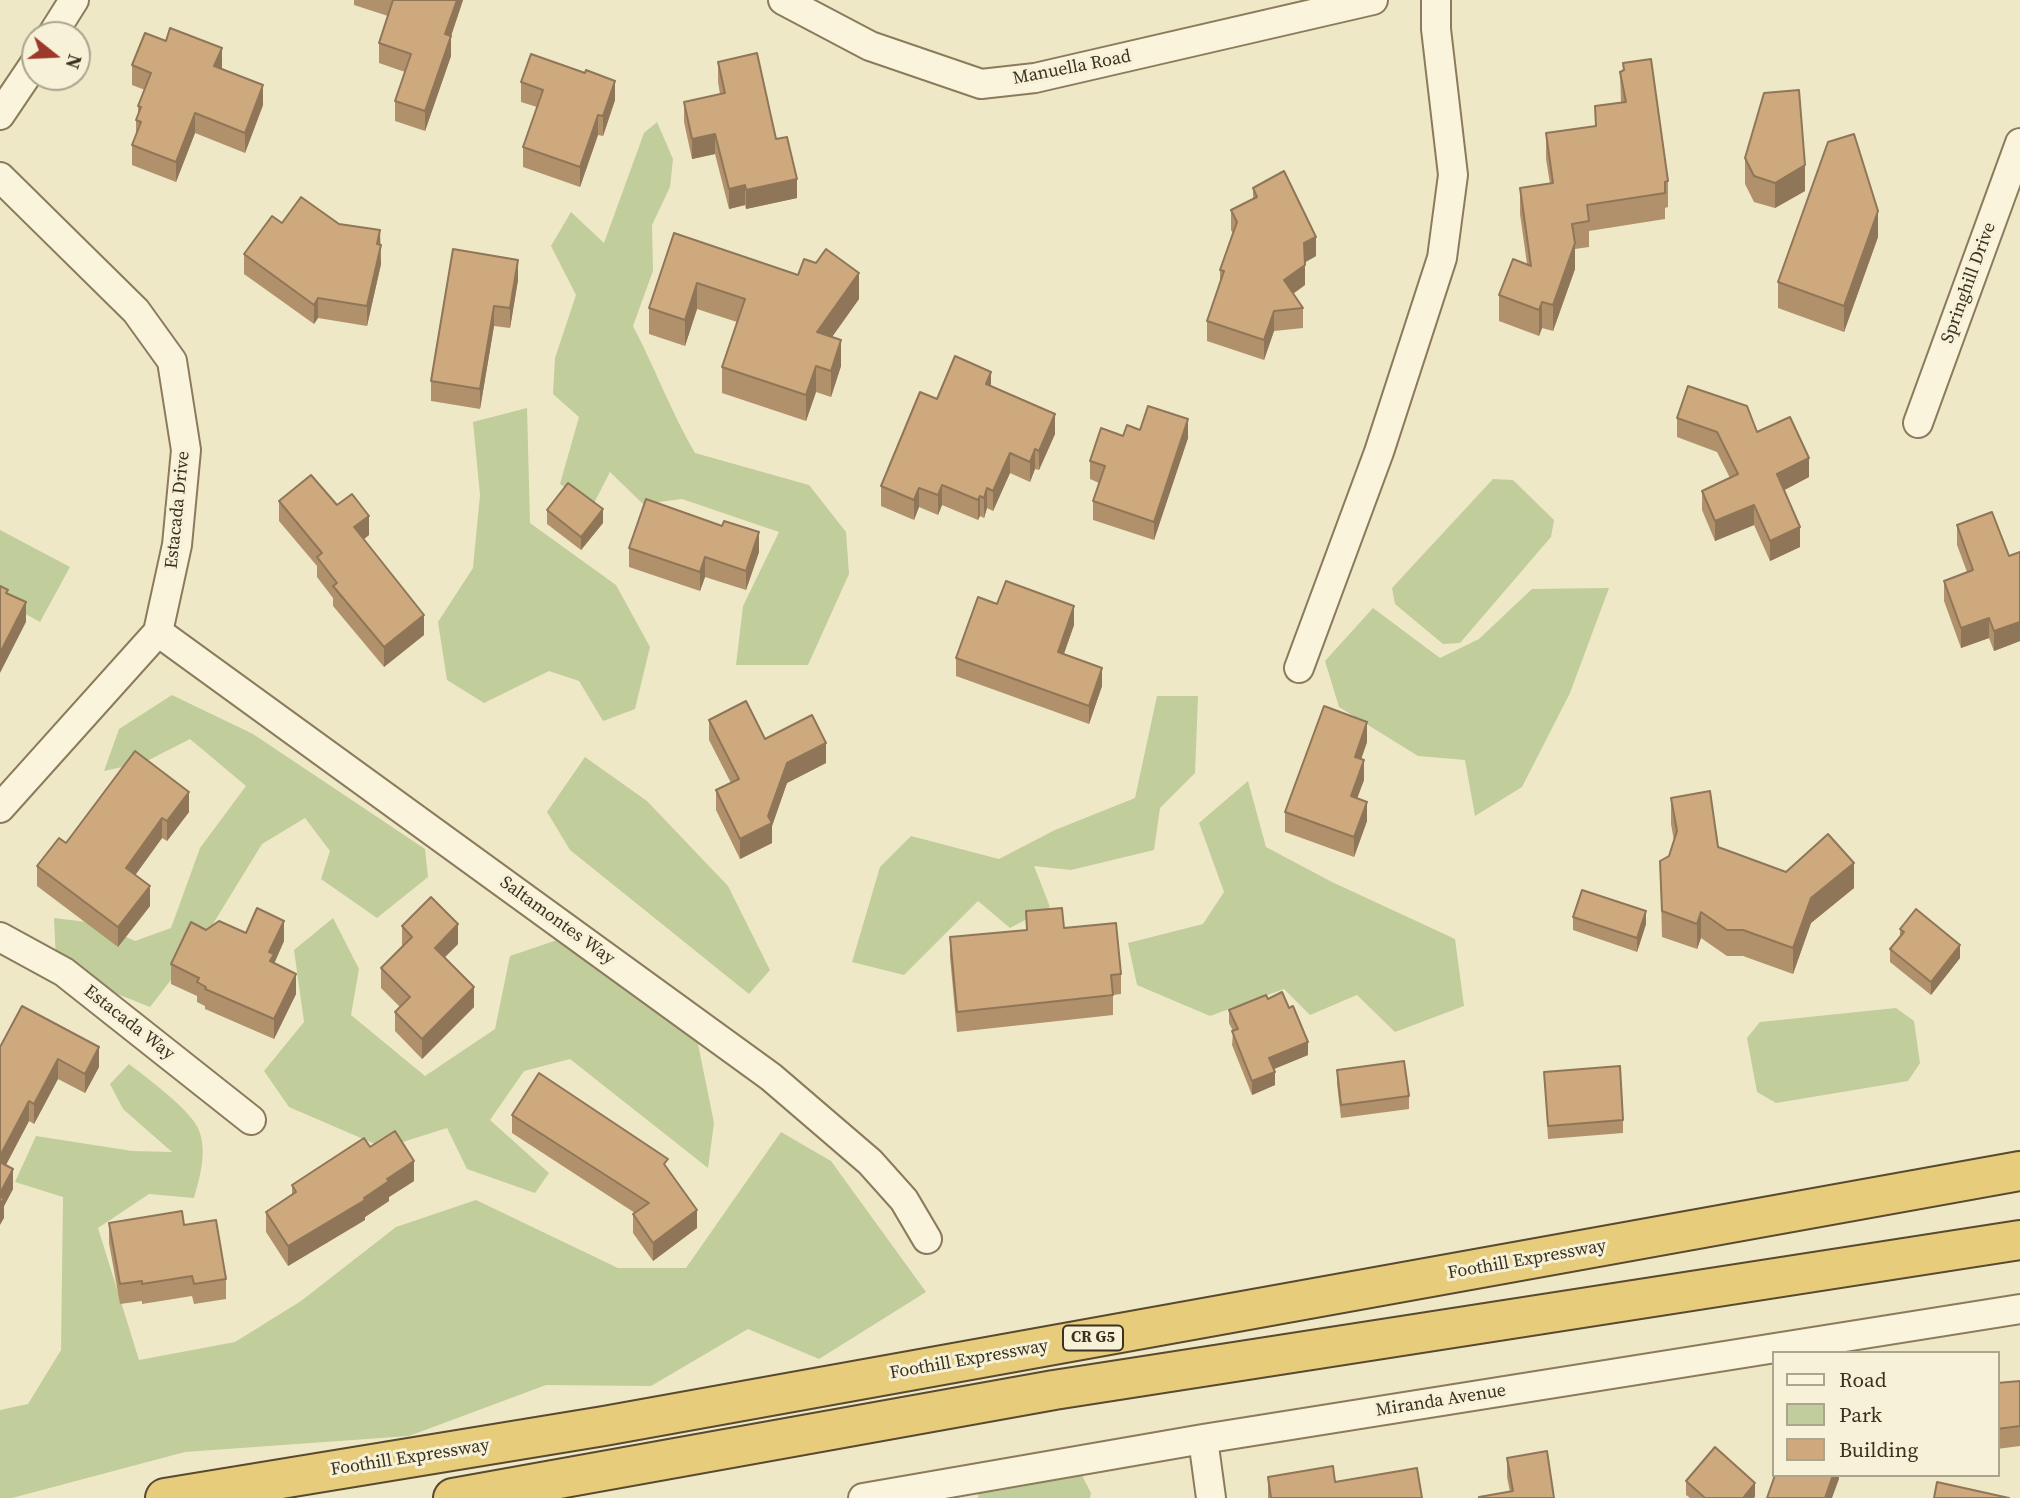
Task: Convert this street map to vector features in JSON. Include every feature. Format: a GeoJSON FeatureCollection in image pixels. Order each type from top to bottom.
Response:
{"type":"FeatureCollection","features":[{"type":"Feature","properties":{"kind":"highway","name":"Foothill Expressway"},"geometry":{"type":"LineString","coordinates":[[165,1498],[604,1426],[2020,1171]]}},
{"type":"Feature","properties":{"kind":"highway"},"geometry":{"type":"LineString","coordinates":[[453,1498],[1054,1390],[2020,1240]]}},
{"type":"Feature","properties":{"kind":"street"},"geometry":{"type":"LineString","coordinates":[[61,21],[74,0]]}},
{"type":"Feature","properties":{"kind":"street","name":"Manuella Road"},"geometry":{"type":"LineString","coordinates":[[783,0],[870,46],[981,84],[1035,78],[1373,0]]}},
{"type":"Feature","properties":{"kind":"street"},"geometry":{"type":"LineString","coordinates":[[1299,668],[1379,452],[1442,258],[1453,175],[1436,29],[1436,0]]}},
{"type":"Feature","properties":{"kind":"street"},"geometry":{"type":"LineString","coordinates":[[0,115],[21,84]]}},
{"type":"Feature","properties":{"kind":"street","name":"Springhill Drive"},"geometry":{"type":"LineString","coordinates":[[1918,423],[2020,143]]}},
{"type":"Feature","properties":{"kind":"street","name":"Estacada Drive"},"geometry":{"type":"LineString","coordinates":[[0,177],[136,311],[172,361],[186,450],[177,545],[158,632],[0,808]]}},
{"type":"Feature","properties":{"kind":"street","name":"Saltamontes Way"},"geometry":{"type":"LineString","coordinates":[[158,632],[771,1077],[870,1162],[904,1200],[927,1239]]}},
{"type":"Feature","properties":{"kind":"street","name":"Estacada Way"},"geometry":{"type":"LineString","coordinates":[[0,937],[64,972],[251,1120]]}},
{"type":"Feature","properties":{"kind":"street","name":"Miranda Avenue"},"geometry":{"type":"LineString","coordinates":[[863,1498],[1203,1439],[2020,1309]]}},
{"type":"Feature","properties":{"kind":"street"},"geometry":{"type":"LineString","coordinates":[[1203,1439],[1211,1498]]}},
{"type":"Feature","properties":{"kind":"green space"},"geometry":{"type":"Polygon","coordinates":[[[657,122],[673,159],[670,187],[652,225],[653,271],[633,326],[695,453],[809,485],[846,532],[849,574],[808,665],[736,665],[743,606],[779,532],[682,499],[643,504],[610,472],[592,507],[560,484],[579,417],[553,394],[555,358],[576,295],[551,246],[571,212],[604,243],[644,133],[657,122]]]}},
{"type":"Feature","properties":{"kind":"green space"},"geometry":{"type":"Polygon","coordinates":[[[527,408],[530,523],[616,585],[650,647],[635,709],[603,721],[579,681],[549,671],[484,703],[447,680],[438,622],[473,568],[480,495],[473,422],[527,408]]]}},
{"type":"Feature","properties":{"kind":"green space"},"geometry":{"type":"Polygon","coordinates":[[[1493,479],[1513,480],[1554,520],[1551,537],[1460,643],[1443,644],[1395,604],[1392,588],[1493,479]]]}},
{"type":"Feature","properties":{"kind":"green space"},"geometry":{"type":"Polygon","coordinates":[[[0,530],[70,567],[40,622],[0,600],[0,530]]]}},
{"type":"Feature","properties":{"kind":"green space"},"geometry":{"type":"Polygon","coordinates":[[[1609,588],[1570,693],[1522,787],[1475,816],[1465,760],[1418,756],[1339,707],[1325,661],[1373,608],[1440,658],[1479,639],[1532,589],[1609,588]]]}},
{"type":"Feature","properties":{"kind":"green space"},"geometry":{"type":"Polygon","coordinates":[[[172,695],[253,734],[425,849],[428,877],[377,918],[321,879],[330,851],[305,818],[262,844],[208,932],[150,1007],[92,984],[56,961],[54,918],[95,923],[135,941],[171,928],[200,848],[246,786],[190,739],[145,762],[104,771],[119,729],[172,695]]]}},
{"type":"Feature","properties":{"kind":"green space"},"geometry":{"type":"Polygon","coordinates":[[[1157,696],[1198,696],[1195,773],[1160,808],[1154,850],[1071,870],[1034,866],[1050,907],[1010,928],[978,901],[904,975],[852,962],[880,867],[911,836],[999,859],[1055,830],[1135,798],[1157,696]]]}},
{"type":"Feature","properties":{"kind":"green space"},"geometry":{"type":"Polygon","coordinates":[[[585,757],[647,801],[728,886],[770,970],[749,994],[570,850],[547,812],[585,757]]]}},
{"type":"Feature","properties":{"kind":"green space"},"geometry":{"type":"Polygon","coordinates":[[[1248,781],[1266,847],[1332,882],[1455,939],[1464,1006],[1395,1032],[1357,995],[1310,1015],[1284,989],[1210,1016],[1137,985],[1128,943],[1203,924],[1224,892],[1199,823],[1248,781]]]}},
{"type":"Feature","properties":{"kind":"green space"},"geometry":{"type":"Polygon","coordinates":[[[333,918],[359,969],[351,1015],[425,1076],[495,1029],[510,956],[560,939],[697,1039],[714,1123],[708,1168],[570,1059],[524,1071],[490,1120],[549,1173],[535,1193],[467,1169],[447,1128],[384,1148],[289,1107],[264,1071],[304,1022],[294,950],[333,918]]]}},
{"type":"Feature","properties":{"kind":"green space"},"geometry":{"type":"Polygon","coordinates":[[[1896,1008],[1914,1021],[1920,1063],[1908,1081],[1776,1103],[1757,1092],[1747,1038],[1760,1022],[1896,1008]]]}},
{"type":"Feature","properties":{"kind":"green space"},"geometry":{"type":"Polygon","coordinates":[[[129,1064],[186,1112],[198,1128],[202,1145],[202,1163],[194,1198],[149,1194],[98,1228],[139,1360],[235,1342],[301,1301],[396,1227],[476,1200],[618,1268],[686,1268],[781,1132],[831,1161],[926,1292],[819,1359],[748,1329],[651,1386],[546,1385],[409,1436],[185,1452],[12,1498],[0,1498],[0,1410],[28,1404],[61,1350],[63,1197],[15,1182],[36,1136],[132,1151],[172,1152],[123,1109],[110,1084],[129,1064]]]}},
{"type":"Feature","properties":{"kind":"green space"},"geometry":{"type":"Polygon","coordinates":[[[1075,1462],[1091,1493],[1090,1498],[978,1498],[981,1474],[1075,1462]]]}},
{"type":"Feature","properties":{"kind":"building"},"geometry":{"type":"Polygon","coordinates":[[[393,0],[457,0],[445,34],[451,36],[425,111],[395,101],[411,54],[379,43],[393,0]]]}},
{"type":"Feature","properties":{"kind":"building"},"geometry":{"type":"Polygon","coordinates":[[[170,28],[222,48],[214,66],[263,85],[245,133],[195,113],[176,162],[132,145],[141,122],[136,120],[141,107],[138,106],[151,73],[132,65],[145,33],[166,41],[170,28]]]}},
{"type":"Feature","properties":{"kind":"building"},"geometry":{"type":"Polygon","coordinates":[[[757,53],[776,139],[787,137],[797,179],[746,190],[745,185],[729,189],[715,134],[692,139],[684,102],[725,93],[718,62],[757,53]]]}},
{"type":"Feature","properties":{"kind":"building"},"geometry":{"type":"Polygon","coordinates":[[[531,54],[615,81],[603,116],[598,115],[580,167],[523,147],[543,90],[521,82],[531,54]]]}},
{"type":"Feature","properties":{"kind":"building"},"geometry":{"type":"Polygon","coordinates":[[[1651,59],[1668,181],[1665,182],[1665,193],[1587,205],[1589,221],[1572,224],[1575,243],[1553,305],[1542,302],[1539,310],[1499,295],[1513,259],[1531,266],[1520,188],[1553,183],[1546,133],[1596,126],[1595,106],[1626,102],[1620,72],[1624,70],[1623,63],[1651,59]]]}},
{"type":"Feature","properties":{"kind":"building"},"geometry":{"type":"Polygon","coordinates":[[[1799,90],[1805,165],[1775,183],[1754,176],[1745,158],[1764,93],[1799,90]]]}},
{"type":"Feature","properties":{"kind":"building"},"geometry":{"type":"Polygon","coordinates":[[[1854,134],[1878,211],[1844,306],[1778,282],[1828,142],[1854,134]]]}},
{"type":"Feature","properties":{"kind":"building"},"geometry":{"type":"Polygon","coordinates":[[[1284,171],[1316,237],[1304,243],[1305,265],[1284,280],[1303,308],[1274,311],[1264,340],[1207,321],[1224,271],[1220,270],[1237,222],[1231,210],[1257,197],[1253,188],[1284,171]]]}},
{"type":"Feature","properties":{"kind":"building"},"geometry":{"type":"Polygon","coordinates":[[[301,197],[339,224],[380,230],[377,244],[381,245],[367,306],[318,298],[314,305],[244,254],[272,216],[282,223],[301,197]]]}},
{"type":"Feature","properties":{"kind":"building"},"geometry":{"type":"Polygon","coordinates":[[[674,233],[798,275],[804,259],[816,263],[826,249],[859,273],[817,332],[841,340],[831,371],[816,366],[806,395],[722,367],[745,299],[697,283],[685,320],[649,308],[674,233]]]}},
{"type":"Feature","properties":{"kind":"building"},"geometry":{"type":"Polygon","coordinates":[[[453,249],[518,260],[510,308],[494,306],[480,389],[431,381],[453,249]]]}},
{"type":"Feature","properties":{"kind":"building"},"geometry":{"type":"Polygon","coordinates":[[[955,356],[991,372],[986,384],[1055,414],[1039,451],[1035,449],[1030,462],[1010,453],[993,491],[987,488],[984,498],[980,496],[978,500],[942,485],[938,495],[919,488],[914,500],[881,486],[920,392],[937,399],[955,356]]]}},
{"type":"Feature","properties":{"kind":"building"},"geometry":{"type":"Polygon","coordinates":[[[1688,386],[1747,406],[1757,432],[1790,417],[1809,458],[1777,474],[1800,527],[1770,541],[1754,505],[1715,521],[1702,491],[1738,474],[1717,432],[1677,418],[1688,386]]]}},
{"type":"Feature","properties":{"kind":"building"},"geometry":{"type":"Polygon","coordinates":[[[1148,406],[1188,419],[1154,522],[1093,501],[1105,466],[1090,461],[1101,428],[1123,436],[1127,425],[1140,430],[1148,406]]]}},
{"type":"Feature","properties":{"kind":"building"},"geometry":{"type":"Polygon","coordinates":[[[311,475],[337,505],[352,494],[369,516],[354,527],[424,615],[384,647],[333,586],[337,583],[317,557],[322,553],[279,501],[311,475]]]}},
{"type":"Feature","properties":{"kind":"building"},"geometry":{"type":"Polygon","coordinates":[[[568,483],[603,509],[581,537],[547,510],[568,483]]]}},
{"type":"Feature","properties":{"kind":"building"},"geometry":{"type":"Polygon","coordinates":[[[646,499],[722,526],[724,521],[759,532],[746,571],[705,557],[700,572],[629,548],[646,499]]]}},
{"type":"Feature","properties":{"kind":"building"},"geometry":{"type":"Polygon","coordinates":[[[1992,512],[2009,556],[2020,552],[2020,622],[1994,631],[1989,618],[1961,628],[1944,581],[1973,570],[1957,525],[1992,512]]]}},
{"type":"Feature","properties":{"kind":"building"},"geometry":{"type":"Polygon","coordinates":[[[1006,581],[1074,606],[1058,652],[1102,668],[1089,706],[956,658],[978,597],[997,604],[1006,581]]]}},
{"type":"Feature","properties":{"kind":"building"},"geometry":{"type":"Polygon","coordinates":[[[0,586],[8,590],[6,593],[26,602],[0,653],[0,586]]]}},
{"type":"Feature","properties":{"kind":"building"},"geometry":{"type":"Polygon","coordinates":[[[746,701],[765,739],[812,715],[826,743],[787,763],[768,816],[772,823],[740,839],[716,790],[739,779],[709,720],[746,701]]]}},
{"type":"Feature","properties":{"kind":"building"},"geometry":{"type":"Polygon","coordinates":[[[1324,706],[1367,722],[1355,757],[1364,760],[1351,796],[1367,802],[1354,837],[1285,812],[1324,706]]]}},
{"type":"Feature","properties":{"kind":"building"},"geometry":{"type":"Polygon","coordinates":[[[135,751],[189,792],[167,821],[162,818],[126,868],[150,886],[118,927],[37,866],[59,838],[66,843],[135,751]]]}},
{"type":"Feature","properties":{"kind":"building"},"geometry":{"type":"Polygon","coordinates":[[[1710,791],[1718,847],[1786,872],[1828,834],[1854,863],[1811,898],[1793,948],[1743,930],[1727,930],[1701,912],[1697,924],[1662,911],[1660,861],[1669,856],[1677,831],[1671,798],[1710,791]]]}},
{"type":"Feature","properties":{"kind":"building"},"geometry":{"type":"Polygon","coordinates":[[[1582,890],[1646,911],[1637,938],[1573,917],[1582,890]]]}},
{"type":"Feature","properties":{"kind":"building"},"geometry":{"type":"Polygon","coordinates":[[[431,897],[458,924],[435,948],[474,987],[422,1039],[395,1012],[410,997],[381,968],[412,937],[402,926],[431,897]]]}},
{"type":"Feature","properties":{"kind":"building"},"geometry":{"type":"Polygon","coordinates":[[[257,908],[284,921],[269,952],[274,954],[270,961],[296,974],[274,1019],[205,989],[206,987],[197,982],[199,978],[171,964],[191,922],[206,930],[219,921],[246,933],[257,908]]]}},
{"type":"Feature","properties":{"kind":"building"},"geometry":{"type":"Polygon","coordinates":[[[1062,908],[1064,928],[1116,923],[1121,974],[1111,975],[1113,995],[957,1012],[950,937],[1027,930],[1026,911],[1062,908]]]}},
{"type":"Feature","properties":{"kind":"building"},"geometry":{"type":"Polygon","coordinates":[[[1916,909],[1960,945],[1931,982],[1890,949],[1904,932],[1900,929],[1916,909]]]}},
{"type":"Feature","properties":{"kind":"building"},"geometry":{"type":"Polygon","coordinates":[[[1282,992],[1289,1008],[1293,1006],[1308,1042],[1269,1058],[1275,1072],[1252,1081],[1232,1031],[1238,1029],[1229,1010],[1266,995],[1268,999],[1282,992]]]}},
{"type":"Feature","properties":{"kind":"building"},"geometry":{"type":"Polygon","coordinates":[[[22,1006],[99,1047],[85,1074],[58,1059],[34,1104],[29,1101],[0,1156],[0,1047],[22,1006]]]}},
{"type":"Feature","properties":{"kind":"building"},"geometry":{"type":"Polygon","coordinates":[[[1404,1061],[1409,1096],[1341,1105],[1337,1070],[1404,1061]]]}},
{"type":"Feature","properties":{"kind":"building"},"geometry":{"type":"Polygon","coordinates":[[[1620,1066],[1623,1120],[1548,1126],[1544,1072],[1620,1066]]]}},
{"type":"Feature","properties":{"kind":"building"},"geometry":{"type":"Polygon","coordinates":[[[539,1073],[668,1159],[664,1164],[697,1210],[653,1243],[633,1214],[649,1203],[512,1115],[539,1073]]]}},
{"type":"Feature","properties":{"kind":"building"},"geometry":{"type":"Polygon","coordinates":[[[395,1131],[414,1161],[387,1179],[389,1181],[364,1198],[365,1200],[288,1246],[266,1212],[296,1192],[292,1185],[364,1138],[370,1147],[395,1131]]]}},
{"type":"Feature","properties":{"kind":"building"},"geometry":{"type":"Polygon","coordinates":[[[0,1162],[13,1169],[0,1193],[0,1162]]]}},
{"type":"Feature","properties":{"kind":"building"},"geometry":{"type":"Polygon","coordinates":[[[182,1211],[184,1225],[216,1220],[226,1279],[194,1284],[192,1276],[142,1284],[142,1281],[120,1284],[109,1223],[182,1211]]]}},
{"type":"Feature","properties":{"kind":"building"},"geometry":{"type":"Polygon","coordinates":[[[2020,1381],[2020,1426],[1999,1429],[1999,1383],[2020,1381]]]}},
{"type":"Feature","properties":{"kind":"building"},"geometry":{"type":"Polygon","coordinates":[[[1715,1447],[1755,1483],[1743,1498],[1705,1498],[1686,1481],[1715,1447]]]}},
{"type":"Feature","properties":{"kind":"building"},"geometry":{"type":"Polygon","coordinates":[[[1547,1451],[1554,1498],[1479,1498],[1513,1491],[1507,1458],[1547,1451]]]}},
{"type":"Feature","properties":{"kind":"building"},"geometry":{"type":"Polygon","coordinates":[[[1333,1466],[1335,1482],[1417,1468],[1422,1498],[1271,1498],[1268,1477],[1333,1466]]]}},
{"type":"Feature","properties":{"kind":"building"},"geometry":{"type":"Polygon","coordinates":[[[1774,1477],[1832,1477],[1825,1498],[1767,1498],[1774,1477]]]}},
{"type":"Feature","properties":{"kind":"building"},"geometry":{"type":"Polygon","coordinates":[[[1937,1482],[2009,1498],[1934,1498],[1937,1482]]]}}]}
